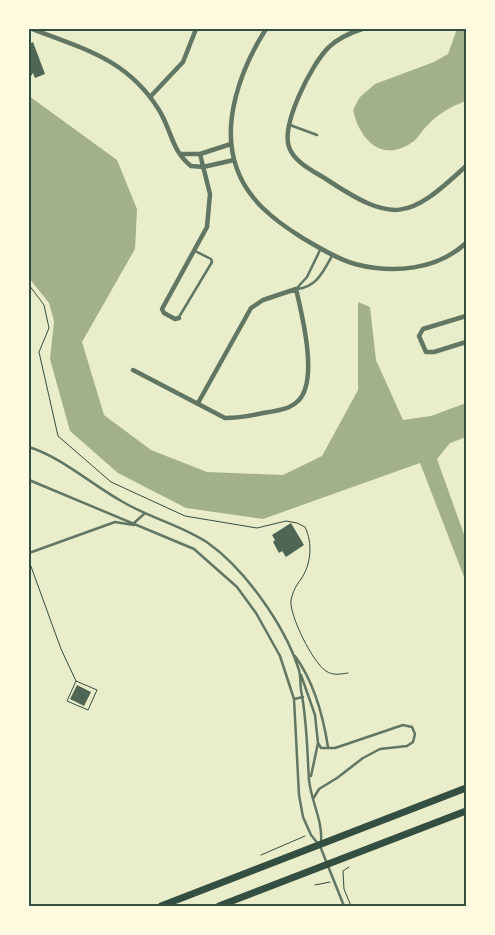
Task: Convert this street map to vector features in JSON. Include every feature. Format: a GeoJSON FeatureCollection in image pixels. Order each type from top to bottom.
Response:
{"type":"FeatureCollection","features":[{"type":"Feature","properties":{"kind":"main road"},"geometry":{"type":"LineString","coordinates":[[161,906],[466,788]]}},
{"type":"Feature","properties":{"kind":"main road"},"geometry":{"type":"LineString","coordinates":[[219,906],[466,811]]}},
{"type":"Feature","properties":{"kind":"street"},"geometry":{"type":"LineString","coordinates":[[32,29],[112,61],[129,74],[150,96],[162,114],[173,146],[191,166],[203,167],[234,160]]}},
{"type":"Feature","properties":{"kind":"street"},"geometry":{"type":"LineString","coordinates":[[150,96],[183,62],[196,29]]}},
{"type":"Feature","properties":{"kind":"street"},"geometry":{"type":"LineString","coordinates":[[266,29],[247,65],[238,92],[230,131],[236,169],[256,202],[274,219],[321,248],[354,264],[400,270],[440,260],[459,250],[466,242]]}},
{"type":"Feature","properties":{"kind":"street"},"geometry":{"type":"LineString","coordinates":[[362,29],[346,35],[329,47],[318,60],[293,112],[288,146],[292,154],[339,188],[373,206],[391,210],[408,209],[421,203],[437,192],[466,166]]}},
{"type":"Feature","properties":{"kind":"street"},"geometry":{"type":"LineString","coordinates":[[181,154],[200,154],[231,144]]}},
{"type":"Feature","properties":{"kind":"street"},"geometry":{"type":"LineString","coordinates":[[179,318],[170,316],[162,309],[207,227],[210,212],[210,194],[200,154]]}},
{"type":"Feature","properties":{"kind":"street"},"geometry":{"type":"LineString","coordinates":[[133,370],[224,418],[237,418],[290,407],[300,400],[306,388],[308,370],[303,318],[296,289],[262,300],[251,308],[198,403]]}},
{"type":"Feature","properties":{"kind":"street"},"geometry":{"type":"LineString","coordinates":[[466,316],[423,329],[419,336],[426,352],[434,352],[466,342]]}},
{"type":"Feature","properties":{"kind":"lane"},"geometry":{"type":"LineString","coordinates":[[290,125],[317,135]]}},
{"type":"Feature","properties":{"kind":"lane"},"geometry":{"type":"LineString","coordinates":[[296,289],[306,277],[321,248]]}},
{"type":"Feature","properties":{"kind":"lane"},"geometry":{"type":"LineString","coordinates":[[179,318],[212,262],[211,259],[195,251]]}},
{"type":"Feature","properties":{"kind":"lane"},"geometry":{"type":"LineString","coordinates":[[296,289],[304,289],[320,278],[333,254]]}},
{"type":"Feature","properties":{"kind":"lane"},"geometry":{"type":"LineString","coordinates":[[29,447],[59,461],[144,514],[201,539],[228,561],[266,606],[281,629],[299,668],[314,715],[318,743],[309,780]]}},
{"type":"Feature","properties":{"kind":"lane"},"geometry":{"type":"LineString","coordinates":[[29,480],[194,549],[237,587],[259,617],[275,644],[294,699],[299,794],[303,817],[310,834],[320,846],[344,906]]}},
{"type":"Feature","properties":{"kind":"lane"},"geometry":{"type":"LineString","coordinates":[[134,523],[144,514]]}},
{"type":"Feature","properties":{"kind":"lane"},"geometry":{"type":"LineString","coordinates":[[29,553],[115,522],[145,527]]}},
{"type":"Feature","properties":{"kind":"lane"},"geometry":{"type":"LineString","coordinates":[[291,651],[306,671],[324,724],[328,747]]}},
{"type":"Feature","properties":{"kind":"lane"},"geometry":{"type":"LineString","coordinates":[[299,668],[309,780],[312,800],[322,830],[320,846]]}},
{"type":"Feature","properties":{"kind":"lane"},"geometry":{"type":"LineString","coordinates":[[294,699],[303,696]]}},
{"type":"Feature","properties":{"kind":"lane"},"geometry":{"type":"LineString","coordinates":[[312,800],[319,789],[363,758],[380,749],[407,746],[413,742],[415,734],[412,727],[403,725],[335,748],[321,748],[318,743]]}},
{"type":"Feature","properties":{"kind":"path"},"geometry":{"type":"LineString","coordinates":[[29,285],[44,305],[49,328],[40,352],[58,436],[111,482],[185,516],[257,528],[286,521],[297,523],[305,528],[310,556],[302,578],[295,585],[291,606],[297,624],[319,665],[325,671],[332,674],[348,673]]}},
{"type":"Feature","properties":{"kind":"path"},"geometry":{"type":"LineString","coordinates":[[29,561],[61,650],[76,681],[97,690],[88,710],[67,701],[76,681]]}},
{"type":"Feature","properties":{"kind":"path"},"geometry":{"type":"LineString","coordinates":[[261,855],[305,836]]}},
{"type":"Feature","properties":{"kind":"path"},"geometry":{"type":"LineString","coordinates":[[349,867],[343,872],[342,882],[351,906]]}},
{"type":"Feature","properties":{"kind":"path"},"geometry":{"type":"LineString","coordinates":[[315,886],[327,883]]}},
{"type":"Feature","properties":{"kind":"shaded area"},"geometry":{"type":"Polygon","coordinates":[[[457,29],[466,29],[466,101],[440,114],[414,141],[403,148],[392,150],[374,146],[361,131],[356,121],[353,110],[360,97],[375,84],[434,62],[448,54],[457,29]]]}},
{"type":"Feature","properties":{"kind":"shaded area"},"geometry":{"type":"Polygon","coordinates":[[[29,96],[117,160],[137,209],[135,249],[82,342],[104,415],[151,450],[207,472],[283,475],[322,456],[358,390],[358,302],[370,307],[376,360],[403,420],[431,416],[466,403],[466,437],[450,443],[437,459],[466,540],[466,582],[420,463],[263,519],[186,508],[118,473],[70,431],[50,359],[54,321],[49,303],[29,278],[29,96]]]}},
{"type":"Feature","properties":{"kind":"building"},"geometry":{"type":"Polygon","coordinates":[[[33,42],[45,74],[35,78],[33,73],[29,79],[29,44],[33,42]]]}},
{"type":"Feature","properties":{"kind":"building"},"geometry":{"type":"Polygon","coordinates":[[[291,523],[304,545],[286,557],[282,551],[279,553],[273,542],[275,540],[272,535],[291,523]]]}},
{"type":"Feature","properties":{"kind":"building"},"geometry":{"type":"Polygon","coordinates":[[[77,685],[91,692],[84,706],[70,699],[77,685]]]}}]}
